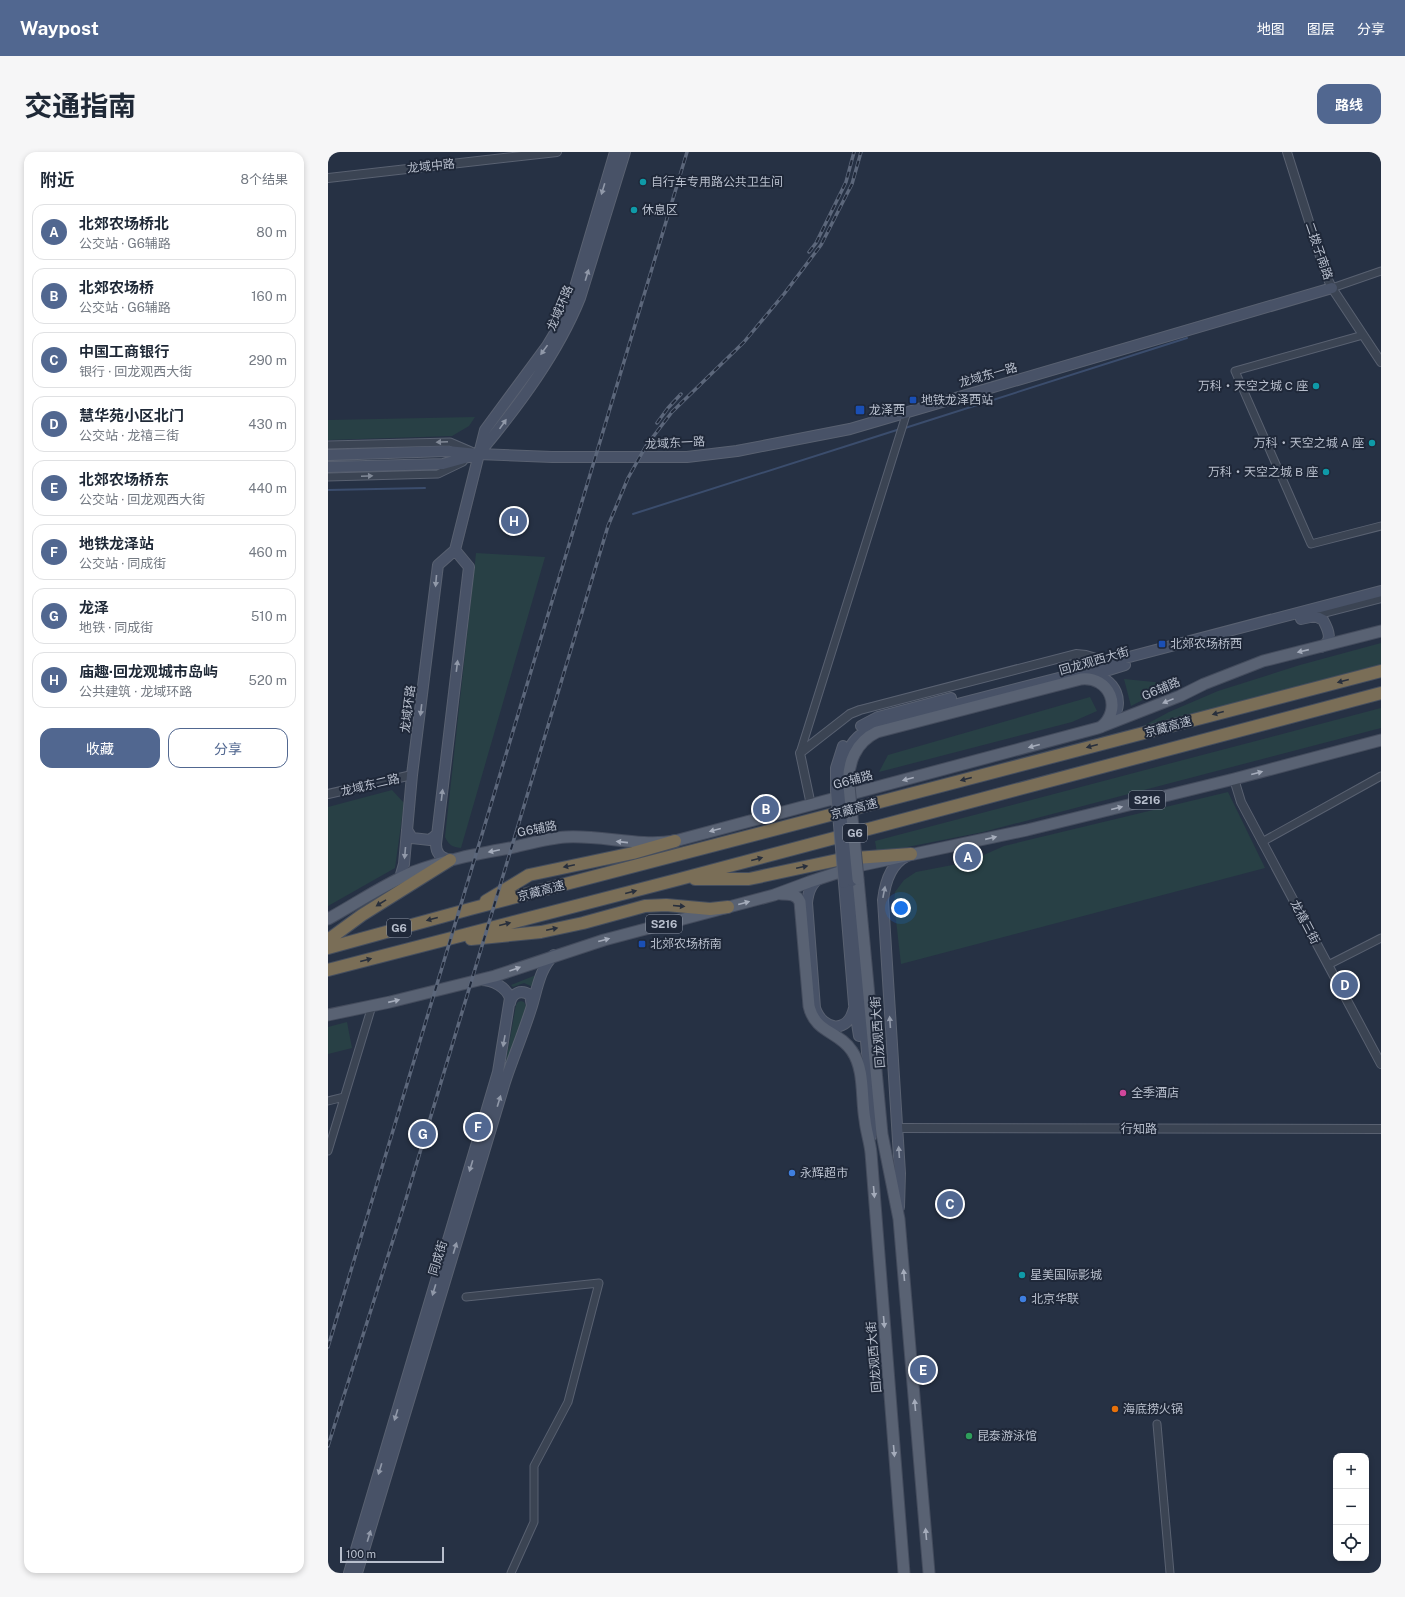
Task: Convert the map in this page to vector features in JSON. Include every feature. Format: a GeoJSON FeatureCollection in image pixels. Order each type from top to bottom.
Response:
{"type":"FeatureCollection","features":[{"type":"Feature","properties":{"kind":"highway","name":"京藏高速"},"geometry":{"type":"LineString","coordinates":[[328,948],[470,909],[1381,671]]}},
{"type":"Feature","properties":{"kind":"highway","name":"京藏高速"},"geometry":{"type":"LineString","coordinates":[[328,970],[680,879],[1381,693]]}},
{"type":"Feature","properties":{"kind":"highway"},"geometry":{"type":"LineString","coordinates":[[470,909],[529,875],[634,853],[675,841]]}},
{"type":"Feature","properties":{"kind":"highway"},"geometry":{"type":"LineString","coordinates":[[680,879],[750,879],[842,859],[911,854]]}},
{"type":"Feature","properties":{"kind":"highway"},"geometry":{"type":"LineString","coordinates":[[328,940],[362,915],[450,860]]}},
{"type":"Feature","properties":{"kind":"highway"},"geometry":{"type":"LineString","coordinates":[[430,943],[541,932],[583,923],[645,906],[666,905],[710,909],[728,907]]}},
{"type":"Feature","properties":{"kind":"main road","name":"龙域环路"},"geometry":{"type":"LineString","coordinates":[[400,878],[404,866],[412,775],[438,565],[455,550],[485,430],[547,346],[562,321],[573,294],[615,152]]}},
{"type":"Feature","properties":{"kind":"main road","name":"龙域环路"},"geometry":{"type":"LineString","coordinates":[[478,454],[499,430],[555,350],[572,318],[580,298],[626,152]]}},
{"type":"Feature","properties":{"kind":"main road","name":"龙域东一路"},"geometry":{"type":"LineString","coordinates":[[328,455],[447,451],[478,454],[552,457],[687,458],[737,451],[850,429],[1332,288]]}},
{"type":"Feature","properties":{"kind":"main road","name":"龙域东一路"},"geometry":{"type":"LineString","coordinates":[[328,468],[443,464],[478,454]]}},
{"type":"Feature","properties":{"kind":"main road"},"geometry":{"type":"LineString","coordinates":[[450,860],[444,858],[437,852],[436,844],[469,567],[455,550]]}},
{"type":"Feature","properties":{"kind":"main road","name":"回龙观西大街"},"geometry":{"type":"LineString","coordinates":[[843,788],[844,767],[849,748],[857,737],[872,727],[1082,672],[1110,662],[1381,591]]}},
{"type":"Feature","properties":{"kind":"main road"},"geometry":{"type":"LineString","coordinates":[[1312,616],[1317,616],[1323,620],[1328,631],[1328,642],[1325,646],[1321,647]]}},
{"type":"Feature","properties":{"kind":"main road","name":"回龙观西大街"},"geometry":{"type":"LineString","coordinates":[[843,788],[856,750],[865,739],[877,732],[1086,678],[1118,667],[1312,616]]}},
{"type":"Feature","properties":{"kind":"main road","name":"G6辅路"},"geometry":{"type":"LineString","coordinates":[[328,918],[400,878],[429,866],[450,860],[567,837],[641,843],[675,841],[1098,728],[1180,696],[1204,684],[1263,661],[1381,631]]}},
{"type":"Feature","properties":{"kind":"main road"},"geometry":{"type":"LineString","coordinates":[[1086,678],[1099,682],[1106,688],[1111,696],[1109,714],[1104,724],[1098,728]]}},
{"type":"Feature","properties":{"kind":"main road","name":"S216"},"geometry":{"type":"LineString","coordinates":[[328,1015],[372,1006],[508,972],[554,955],[604,940],[774,895],[822,877],[858,866],[911,854],[968,844],[1234,779],[1381,740]]}},
{"type":"Feature","properties":{"kind":"main road"},"geometry":{"type":"LineString","coordinates":[[843,788],[851,881]]}},
{"type":"Feature","properties":{"kind":"main road"},"geometry":{"type":"LineString","coordinates":[[407,830],[412,838],[424,840],[430,840],[437,834]]}},
{"type":"Feature","properties":{"kind":"main road","name":"回龙观西大街"},"geometry":{"type":"LineString","coordinates":[[911,854],[900,860],[894,866],[885,885],[882,900],[900,1173],[899,1219],[929,1573]]}},
{"type":"Feature","properties":{"kind":"main road"},"geometry":{"type":"LineString","coordinates":[[822,877],[812,884],[807,903],[815,1008],[819,1016],[826,1023],[834,1026],[841,1026],[850,1020],[854,1004]]}},
{"type":"Feature","properties":{"kind":"main road","name":"回龙观西大街"},"geometry":{"type":"LineString","coordinates":[[851,881],[854,1004],[866,1087],[904,1573]]}},
{"type":"Feature","properties":{"kind":"main road","name":"回龙观西大街"},"geometry":{"type":"LineString","coordinates":[[851,881],[871,1098],[870,1138]]}},
{"type":"Feature","properties":{"kind":"main road","name":"回龙观西大街"},"geometry":{"type":"LineString","coordinates":[[851,881],[881,1128],[899,1219]]}},
{"type":"Feature","properties":{"kind":"main road"},"geometry":{"type":"LineString","coordinates":[[774,895],[788,894],[796,896],[800,900],[810,1011],[816,1023],[850,1048],[856,1059],[860,1073],[864,1119],[871,1153]]}},
{"type":"Feature","properties":{"kind":"main road","name":"同成街"},"geometry":{"type":"LineString","coordinates":[[357,1573],[507,1075],[531,1010],[542,972],[554,955]]}},
{"type":"Feature","properties":{"kind":"main road"},"geometry":{"type":"LineString","coordinates":[[477,980],[486,980],[501,986],[508,992],[510,1003]]}},
{"type":"Feature","properties":{"kind":"main road"},"geometry":{"type":"LineString","coordinates":[[510,1003],[516,993],[527,993],[531,999],[531,1010]]}},
{"type":"Feature","properties":{"kind":"main road","name":"同成街"},"geometry":{"type":"LineString","coordinates":[[349,1573],[495,1087],[510,1003]]}},
{"type":"Feature","properties":{"kind":"street","name":"龙域中路"},"geometry":{"type":"LineString","coordinates":[[328,178],[557,152]]}},
{"type":"Feature","properties":{"kind":"street","name":"二拨子南路"},"geometry":{"type":"LineString","coordinates":[[1287,152],[1326,275],[1332,288],[1381,362]]}},
{"type":"Feature","properties":{"kind":"street"},"geometry":{"type":"LineString","coordinates":[[1332,288],[1381,272]]}},
{"type":"Feature","properties":{"kind":"street"},"geometry":{"type":"LineString","coordinates":[[1363,336],[1235,371],[1311,544],[1381,526]]}},
{"type":"Feature","properties":{"kind":"street"},"geometry":{"type":"LineString","coordinates":[[811,805],[800,753],[907,412]]}},
{"type":"Feature","properties":{"kind":"street"},"geometry":{"type":"LineString","coordinates":[[328,445],[450,442],[478,454]]}},
{"type":"Feature","properties":{"kind":"street"},"geometry":{"type":"LineString","coordinates":[[328,477],[438,474],[478,454]]}},
{"type":"Feature","properties":{"kind":"street","name":"回龙观西大街"},"geometry":{"type":"LineString","coordinates":[[1312,616],[1381,598]]}},
{"type":"Feature","properties":{"kind":"street","name":"回龙观西大街"},"geometry":{"type":"LineString","coordinates":[[800,753],[850,714],[860,710],[1076,654],[1086,655],[1110,662]]}},
{"type":"Feature","properties":{"kind":"street","name":"龙域东二路"},"geometry":{"type":"LineString","coordinates":[[328,794],[412,775]]}},
{"type":"Feature","properties":{"kind":"street"},"geometry":{"type":"LineString","coordinates":[[1262,842],[1381,776]]}},
{"type":"Feature","properties":{"kind":"street","name":"龙禧三街"},"geometry":{"type":"LineString","coordinates":[[1234,779],[1239,797],[1262,842],[1381,1064]]}},
{"type":"Feature","properties":{"kind":"street"},"geometry":{"type":"LineString","coordinates":[[1328,966],[1381,938]]}},
{"type":"Feature","properties":{"kind":"street"},"geometry":{"type":"LineString","coordinates":[[328,1151],[372,1006]]}},
{"type":"Feature","properties":{"kind":"street"},"geometry":{"type":"LineString","coordinates":[[328,1101],[344,1097]]}},
{"type":"Feature","properties":{"kind":"street","name":"行知路"},"geometry":{"type":"LineString","coordinates":[[897,1128],[1381,1129]]}},
{"type":"Feature","properties":{"kind":"street"},"geometry":{"type":"LineString","coordinates":[[466,1297],[600,1283],[568,1402],[534,1466],[534,1522],[511,1573]]}},
{"type":"Feature","properties":{"kind":"street"},"geometry":{"type":"LineString","coordinates":[[1157,1424],[1170,1573]]}},
{"type":"Feature","properties":{"kind":"green space"},"geometry":{"type":"Polygon","coordinates":[[[475,417],[469,426],[452,436],[328,440],[328,420],[475,417]]]}},
{"type":"Feature","properties":{"kind":"green space"},"geometry":{"type":"Polygon","coordinates":[[[476,553],[545,557],[461,848],[451,845],[445,837],[476,553]]]}},
{"type":"Feature","properties":{"kind":"green space"},"geometry":{"type":"Polygon","coordinates":[[[1381,643],[1381,664],[1134,731],[1169,712],[1218,691],[1300,665],[1381,643]]]}},
{"type":"Feature","properties":{"kind":"green space"},"geometry":{"type":"Polygon","coordinates":[[[1124,679],[1174,684],[1131,706],[1124,679]]]}},
{"type":"Feature","properties":{"kind":"green space"},"geometry":{"type":"Polygon","coordinates":[[[1090,697],[1097,711],[1072,722],[879,772],[888,755],[1090,697]]]}},
{"type":"Feature","properties":{"kind":"green space"},"geometry":{"type":"Polygon","coordinates":[[[1381,708],[1381,728],[983,832],[877,853],[875,841],[1381,708]]]}},
{"type":"Feature","properties":{"kind":"green space"},"geometry":{"type":"Polygon","coordinates":[[[392,790],[404,803],[395,868],[328,906],[328,807],[392,790]]]}},
{"type":"Feature","properties":{"kind":"green space"},"geometry":{"type":"Polygon","coordinates":[[[1228,792],[1265,868],[901,964],[894,903],[895,892],[904,880],[916,872],[968,862],[1004,846],[1228,792]]]}},
{"type":"Feature","properties":{"kind":"green space"},"geometry":{"type":"Polygon","coordinates":[[[536,975],[533,987],[524,983],[513,987],[511,985],[536,975]]]}},
{"type":"Feature","properties":{"kind":"green space"},"geometry":{"type":"Polygon","coordinates":[[[521,1001],[524,1002],[526,1006],[525,1013],[504,1072],[516,1005],[521,1001]]]}},
{"type":"Feature","properties":{"kind":"green space"},"geometry":{"type":"Polygon","coordinates":[[[347,1022],[352,1048],[328,1054],[328,1027],[347,1022]]]}},
{"type":"Feature","properties":{"kind":"waterway"},"geometry":{"type":"LineString","coordinates":[[905,428],[1187,338]]}},
{"type":"Feature","properties":{"kind":"waterway"},"geometry":{"type":"LineString","coordinates":[[633,514],[900,429]]}},
{"type":"Feature","properties":{"kind":"waterway"},"geometry":{"type":"LineString","coordinates":[[328,490],[425,488]]}},
{"type":"Feature","properties":{"kind":"railway"},"geometry":{"type":"LineString","coordinates":[[328,1347],[687,152]]}},
{"type":"Feature","properties":{"kind":"railway"},"geometry":{"type":"LineString","coordinates":[[809,252],[816,243],[846,182],[854,152]]}},
{"type":"Feature","properties":{"kind":"railway"},"geometry":{"type":"LineString","coordinates":[[328,1446],[406,1199],[608,526],[628,478],[646,446],[672,412],[744,342],[784,294],[821,245],[852,184],[861,152]]}},
{"type":"Feature","properties":{"kind":"railway"},"geometry":{"type":"LineString","coordinates":[[657,423],[681,394]]}},
{"type":"Feature","properties":{"kind":"place","name":"自行车专用路公共卫生间"},"geometry":{"type":"Point","coordinates":[643,182]}},
{"type":"Feature","properties":{"kind":"place","name":"休息区"},"geometry":{"type":"Point","coordinates":[634,210]}},
{"type":"Feature","properties":{"kind":"place","name":"万科・天空之城 C 座"},"geometry":{"type":"Point","coordinates":[1316,386]}},
{"type":"Feature","properties":{"kind":"place","name":"地铁龙泽西站"},"geometry":{"type":"Point","coordinates":[913,400]}},
{"type":"Feature","properties":{"kind":"place","name":"龙泽西"},"geometry":{"type":"Point","coordinates":[860,410]}},
{"type":"Feature","properties":{"kind":"place","name":"万科・天空之城 A 座"},"geometry":{"type":"Point","coordinates":[1372,443]}},
{"type":"Feature","properties":{"kind":"place","name":"万科・天空之城 B 座"},"geometry":{"type":"Point","coordinates":[1326,472]}},
{"type":"Feature","properties":{"kind":"place","name":"庙趣·回龙观城市岛屿"},"geometry":{"type":"Point","coordinates":[514,521]}},
{"type":"Feature","properties":{"kind":"place","name":"北郊农场桥西"},"geometry":{"type":"Point","coordinates":[1162,644]}},
{"type":"Feature","properties":{"kind":"place","name":"北郊农场桥"},"geometry":{"type":"Point","coordinates":[766,809]}},
{"type":"Feature","properties":{"kind":"place","name":"北郊农场桥北"},"geometry":{"type":"Point","coordinates":[968,857]}},
{"type":"Feature","properties":{"kind":"place","name":"北郊农场桥南"},"geometry":{"type":"Point","coordinates":[642,944]}},
{"type":"Feature","properties":{"kind":"place","name":"慧华苑小区北门"},"geometry":{"type":"Point","coordinates":[1345,985]}},
{"type":"Feature","properties":{"kind":"place","name":"全季酒店"},"geometry":{"type":"Point","coordinates":[1123,1093]}},
{"type":"Feature","properties":{"kind":"place","name":"地铁龙泽站"},"geometry":{"type":"Point","coordinates":[478,1127]}},
{"type":"Feature","properties":{"kind":"place","name":"龙泽"},"geometry":{"type":"Point","coordinates":[423,1134]}},
{"type":"Feature","properties":{"kind":"place","name":"永辉超市"},"geometry":{"type":"Point","coordinates":[792,1173]}},
{"type":"Feature","properties":{"kind":"place","name":"中国工商银行"},"geometry":{"type":"Point","coordinates":[950,1204]}},
{"type":"Feature","properties":{"kind":"place","name":"星美国际影城"},"geometry":{"type":"Point","coordinates":[1022,1275]}},
{"type":"Feature","properties":{"kind":"place","name":"北京华联"},"geometry":{"type":"Point","coordinates":[1023,1299]}},
{"type":"Feature","properties":{"kind":"place","name":"北郊农场桥东"},"geometry":{"type":"Point","coordinates":[923,1370]}},
{"type":"Feature","properties":{"kind":"place","name":"海底捞火锅"},"geometry":{"type":"Point","coordinates":[1115,1409]}},
{"type":"Feature","properties":{"kind":"place","name":"昆泰游泳馆"},"geometry":{"type":"Point","coordinates":[969,1436]}}]}
